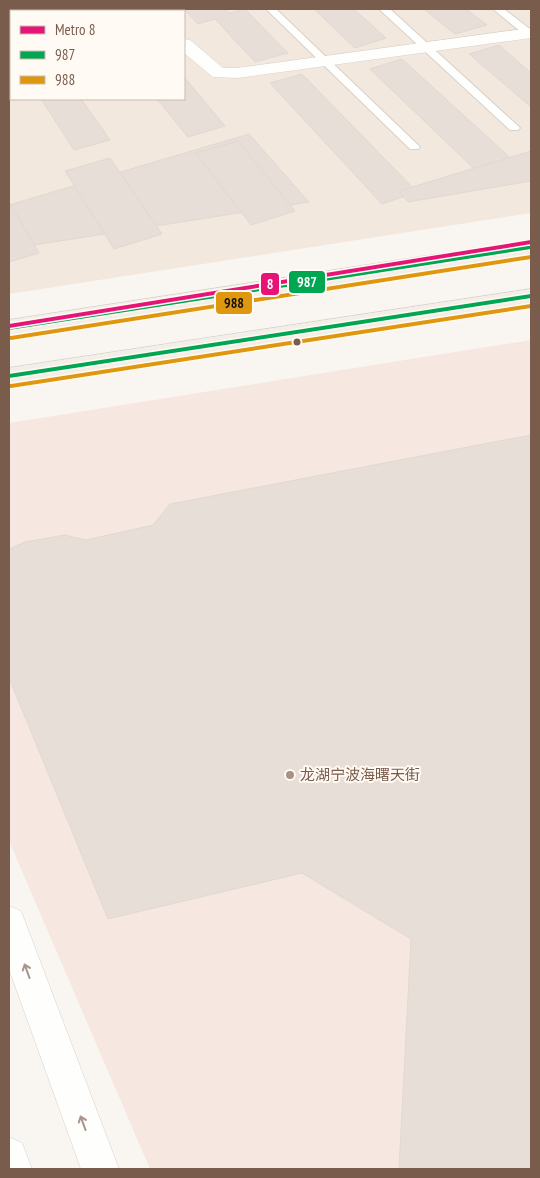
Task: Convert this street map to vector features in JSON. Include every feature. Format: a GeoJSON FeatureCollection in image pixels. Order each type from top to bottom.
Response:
{"type":"FeatureCollection","features":[{"type":"Feature","properties":{"kind":"main road"},"geometry":{"type":"LineString","coordinates":[[9,328],[531,247]]}},
{"type":"Feature","properties":{"kind":"main road"},"geometry":{"type":"LineString","coordinates":[[9,376],[531,296]]}},
{"type":"Feature","properties":{"kind":"street"},"geometry":{"type":"LineString","coordinates":[[185,45],[219,73],[237,73],[531,34]]}},
{"type":"Feature","properties":{"kind":"street"},"geometry":{"type":"LineString","coordinates":[[9,924],[100,1169]]}},
{"type":"Feature","properties":{"kind":"street"},"geometry":{"type":"LineString","coordinates":[[9,1156],[13,1169]]}},
{"type":"Feature","properties":{"kind":"lane"},"geometry":{"type":"LineString","coordinates":[[271,9],[414,147]]}},
{"type":"Feature","properties":{"kind":"lane"},"geometry":{"type":"LineString","coordinates":[[384,9],[514,128]]}},
{"type":"Feature","properties":{"kind":"lane"},"geometry":{"type":"LineString","coordinates":[[498,9],[531,34]]}},
{"type":"Feature","properties":{"kind":"shaded area"},"geometry":{"type":"Polygon","coordinates":[[[9,9],[531,9],[531,213],[9,294],[9,9]]]}},
{"type":"Feature","properties":{"kind":"shaded area","name":"龙湖宁波海曙天街"},"geometry":{"type":"Polygon","coordinates":[[[531,340],[531,1169],[150,1169],[9,841],[9,423],[531,340]]]}},
{"type":"Feature","properties":{"kind":"building"},"geometry":{"type":"Polygon","coordinates":[[[62,9],[107,10],[63,10],[62,9]]]}},
{"type":"Feature","properties":{"kind":"building"},"geometry":{"type":"Polygon","coordinates":[[[225,9],[230,13],[245,9],[288,53],[255,62],[215,19],[198,24],[185,10],[225,9]]]}},
{"type":"Feature","properties":{"kind":"building"},"geometry":{"type":"Polygon","coordinates":[[[314,9],[354,9],[386,38],[355,48],[314,9]]]}},
{"type":"Feature","properties":{"kind":"building"},"geometry":{"type":"Polygon","coordinates":[[[424,9],[466,9],[487,25],[455,34],[424,9]]]}},
{"type":"Feature","properties":{"kind":"building"},"geometry":{"type":"Polygon","coordinates":[[[9,38],[10,38],[10,92],[9,38]]]}},
{"type":"Feature","properties":{"kind":"building"},"geometry":{"type":"Polygon","coordinates":[[[499,45],[531,73],[531,107],[469,54],[499,45]]]}},
{"type":"Feature","properties":{"kind":"building"},"geometry":{"type":"Polygon","coordinates":[[[402,59],[527,173],[491,185],[370,69],[402,59]]]}},
{"type":"Feature","properties":{"kind":"building"},"geometry":{"type":"Polygon","coordinates":[[[302,74],[417,192],[382,204],[270,83],[302,74]]]}},
{"type":"Feature","properties":{"kind":"building"},"geometry":{"type":"Polygon","coordinates":[[[185,78],[225,126],[188,137],[158,100],[185,100],[185,78]]]}},
{"type":"Feature","properties":{"kind":"building"},"geometry":{"type":"Polygon","coordinates":[[[42,100],[82,100],[110,140],[74,150],[42,100]]]}},
{"type":"Feature","properties":{"kind":"building"},"geometry":{"type":"Polygon","coordinates":[[[249,134],[309,202],[9,249],[9,205],[249,134]]]}},
{"type":"Feature","properties":{"kind":"building"},"geometry":{"type":"Polygon","coordinates":[[[238,141],[295,211],[251,225],[196,153],[238,141]]]}},
{"type":"Feature","properties":{"kind":"building"},"geometry":{"type":"Polygon","coordinates":[[[531,151],[531,181],[408,202],[399,191],[531,151]]]}},
{"type":"Feature","properties":{"kind":"building"},"geometry":{"type":"Polygon","coordinates":[[[110,158],[162,234],[114,249],[65,171],[110,158]]]}},
{"type":"Feature","properties":{"kind":"building"},"geometry":{"type":"Polygon","coordinates":[[[9,202],[39,253],[9,262],[9,202]]]}},
{"type":"Feature","properties":{"kind":"building","name":"龙湖宁波海曙天街"},"geometry":{"type":"Polygon","coordinates":[[[531,435],[531,1169],[399,1169],[411,939],[302,873],[108,919],[9,678],[9,549],[25,542],[65,535],[86,540],[153,525],[170,504],[531,435]]]}},
{"type":"Feature","properties":{"kind":"metro line","name":"8"},"geometry":{"type":"LineString","coordinates":[[9,326],[531,242]]}},
{"type":"Feature","properties":{"kind":"transit line","name":"987"},"geometry":{"type":"LineString","coordinates":[[9,328],[531,247]]}},
{"type":"Feature","properties":{"kind":"transit line","name":"988"},"geometry":{"type":"LineString","coordinates":[[11,338],[531,257]]}},
{"type":"Feature","properties":{"kind":"transit line","name":"987"},"geometry":{"type":"LineString","coordinates":[[9,376],[531,296]]}},
{"type":"Feature","properties":{"kind":"transit line","name":"988"},"geometry":{"type":"LineString","coordinates":[[11,386],[531,306]]}},
{"type":"Feature","properties":{"kind":"place","name":"龙湖宁波海曙天街"},"geometry":{"type":"Point","coordinates":[290,775]}}]}
